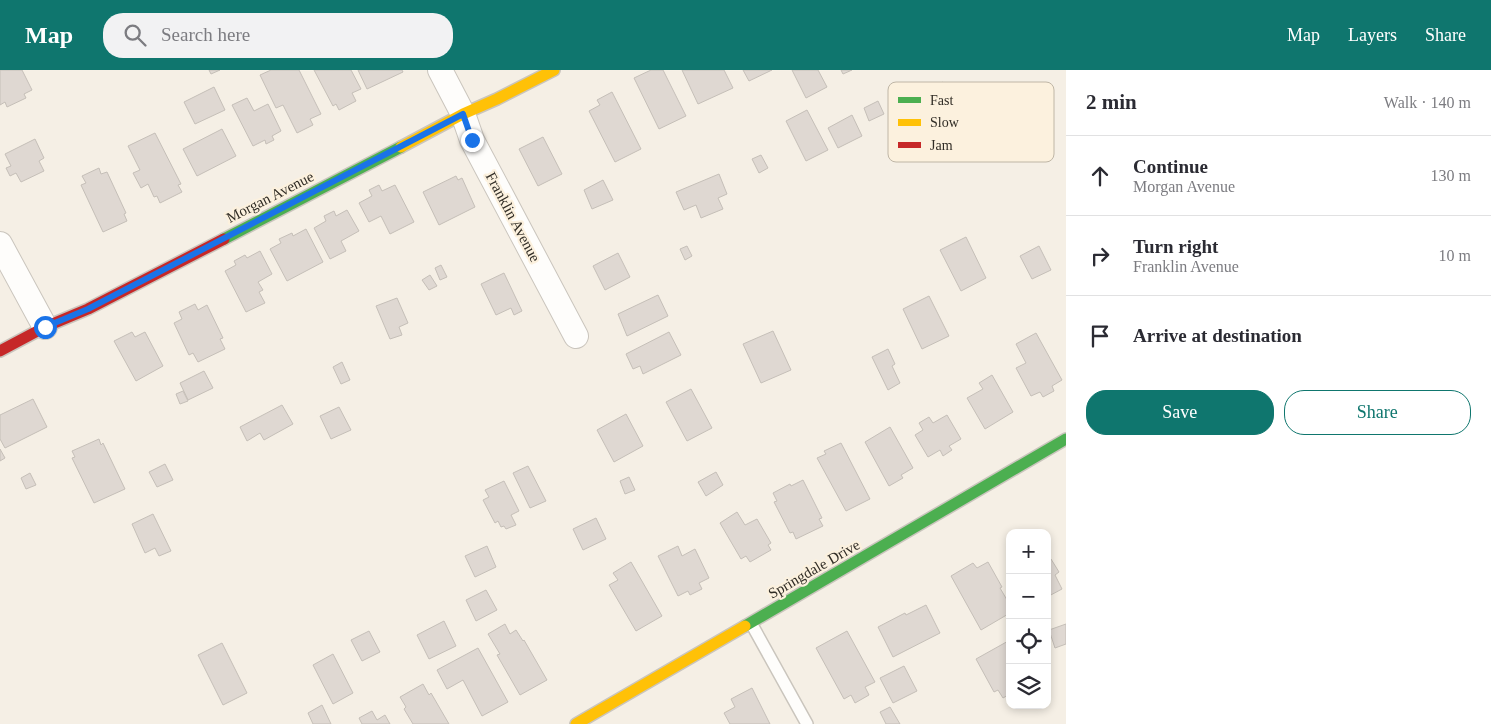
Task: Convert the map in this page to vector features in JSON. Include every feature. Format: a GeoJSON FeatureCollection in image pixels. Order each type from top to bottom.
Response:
{"type":"FeatureCollection","features":[{"type":"Feature","properties":{"kind":"street","name":"Franklin Avenue"},"geometry":{"type":"LineString","coordinates":[[440,70],[463,114],[477,149],[576,336]]}},
{"type":"Feature","properties":{"kind":"street","name":"Morgan Avenue"},"geometry":{"type":"LineString","coordinates":[[0,351],[45,327],[88,309],[463,114],[498,99],[554,70]]}},
{"type":"Feature","properties":{"kind":"street"},"geometry":{"type":"LineString","coordinates":[[0,244],[45,327]]}},
{"type":"Feature","properties":{"kind":"street","name":"Springdale Drive"},"geometry":{"type":"LineString","coordinates":[[576,724],[1066,439]]}},
{"type":"Feature","properties":{"kind":"lane"},"geometry":{"type":"LineString","coordinates":[[751,623],[807,724]]}},
{"type":"Feature","properties":{"kind":"building"},"geometry":{"type":"Polygon","coordinates":[[[0,70],[22,70],[32,90],[24,94],[26,98],[7,107],[5,102],[0,105],[0,70]]]}},
{"type":"Feature","properties":{"kind":"building"},"geometry":{"type":"Polygon","coordinates":[[[209,70],[220,70],[211,74],[209,70]]]}},
{"type":"Feature","properties":{"kind":"building"},"geometry":{"type":"Polygon","coordinates":[[[271,70],[299,70],[321,114],[310,119],[313,125],[297,133],[283,105],[276,108],[260,75],[271,70]]]}},
{"type":"Feature","properties":{"kind":"building"},"geometry":{"type":"Polygon","coordinates":[[[314,70],[351,70],[361,89],[352,93],[356,101],[339,110],[336,104],[333,106],[314,70]]]}},
{"type":"Feature","properties":{"kind":"building"},"geometry":{"type":"Polygon","coordinates":[[[358,70],[402,70],[403,72],[367,89],[358,70]]]}},
{"type":"Feature","properties":{"kind":"building"},"geometry":{"type":"Polygon","coordinates":[[[651,70],[663,70],[686,116],[659,129],[634,78],[651,70]]]}},
{"type":"Feature","properties":{"kind":"building"},"geometry":{"type":"Polygon","coordinates":[[[682,70],[724,70],[733,88],[698,104],[682,70]]]}},
{"type":"Feature","properties":{"kind":"building"},"geometry":{"type":"Polygon","coordinates":[[[743,70],[772,70],[749,81],[743,70]]]}},
{"type":"Feature","properties":{"kind":"building"},"geometry":{"type":"Polygon","coordinates":[[[792,70],[818,70],[827,87],[806,98],[792,70]]]}},
{"type":"Feature","properties":{"kind":"building"},"geometry":{"type":"Polygon","coordinates":[[[841,70],[852,70],[843,74],[841,70]]]}},
{"type":"Feature","properties":{"kind":"building"},"geometry":{"type":"Polygon","coordinates":[[[214,87],[225,110],[195,124],[184,102],[214,87]]]}},
{"type":"Feature","properties":{"kind":"building"},"geometry":{"type":"Polygon","coordinates":[[[612,92],[641,149],[615,162],[589,111],[600,105],[597,100],[612,92]]]}},
{"type":"Feature","properties":{"kind":"building"},"geometry":{"type":"Polygon","coordinates":[[[247,98],[254,111],[268,104],[281,131],[272,136],[274,140],[266,144],[265,140],[253,146],[232,105],[247,98]]]}},
{"type":"Feature","properties":{"kind":"building"},"geometry":{"type":"Polygon","coordinates":[[[878,101],[884,114],[869,121],[864,108],[878,101]]]}},
{"type":"Feature","properties":{"kind":"building"},"geometry":{"type":"Polygon","coordinates":[[[807,110],[828,150],[806,161],[786,121],[807,110]]]}},
{"type":"Feature","properties":{"kind":"building"},"geometry":{"type":"Polygon","coordinates":[[[852,115],[862,136],[838,148],[828,128],[852,115]]]}},
{"type":"Feature","properties":{"kind":"building"},"geometry":{"type":"Polygon","coordinates":[[[222,129],[236,156],[197,176],[183,149],[222,129]]]}},
{"type":"Feature","properties":{"kind":"building"},"geometry":{"type":"Polygon","coordinates":[[[155,133],[181,184],[178,185],[182,192],[160,203],[157,196],[154,197],[148,184],[141,188],[133,173],[140,170],[128,146],[155,133]]]}},
{"type":"Feature","properties":{"kind":"building"},"geometry":{"type":"Polygon","coordinates":[[[543,137],[562,174],[538,186],[519,149],[543,137]]]}},
{"type":"Feature","properties":{"kind":"building"},"geometry":{"type":"Polygon","coordinates":[[[35,139],[44,158],[39,161],[44,171],[21,182],[16,173],[10,176],[6,168],[11,166],[5,154],[35,139]]]}},
{"type":"Feature","properties":{"kind":"building"},"geometry":{"type":"Polygon","coordinates":[[[761,155],[768,168],[759,173],[752,159],[761,155]]]}},
{"type":"Feature","properties":{"kind":"building"},"geometry":{"type":"Polygon","coordinates":[[[99,168],[101,174],[107,172],[126,213],[124,214],[127,221],[103,232],[81,185],[86,183],[82,176],[99,168]]]}},
{"type":"Feature","properties":{"kind":"building"},"geometry":{"type":"Polygon","coordinates":[[[719,174],[727,194],[718,198],[723,209],[701,218],[696,205],[684,210],[676,192],[719,174]]]}},
{"type":"Feature","properties":{"kind":"building"},"geometry":{"type":"Polygon","coordinates":[[[456,176],[458,180],[462,178],[475,207],[439,225],[423,192],[456,176]]]}},
{"type":"Feature","properties":{"kind":"building"},"geometry":{"type":"Polygon","coordinates":[[[603,180],[613,200],[592,209],[584,190],[603,180]]]}},
{"type":"Feature","properties":{"kind":"building"},"geometry":{"type":"Polygon","coordinates":[[[379,185],[382,191],[395,185],[414,222],[390,234],[381,216],[369,222],[359,203],[372,196],[369,190],[379,185]]]}},
{"type":"Feature","properties":{"kind":"building"},"geometry":{"type":"Polygon","coordinates":[[[347,210],[359,231],[341,241],[346,251],[330,259],[314,228],[326,221],[324,216],[334,211],[336,216],[347,210]]]}},
{"type":"Feature","properties":{"kind":"building"},"geometry":{"type":"Polygon","coordinates":[[[306,229],[323,262],[287,281],[270,249],[281,243],[279,239],[292,233],[293,236],[306,229]]]}},
{"type":"Feature","properties":{"kind":"building"},"geometry":{"type":"Polygon","coordinates":[[[966,237],[986,278],[961,291],[940,250],[966,237]]]}},
{"type":"Feature","properties":{"kind":"building"},"geometry":{"type":"Polygon","coordinates":[[[687,246],[692,256],[685,260],[680,249],[687,246]]]}},
{"type":"Feature","properties":{"kind":"building"},"geometry":{"type":"Polygon","coordinates":[[[1039,246],[1051,270],[1032,279],[1020,256],[1039,246]]]}},
{"type":"Feature","properties":{"kind":"building"},"geometry":{"type":"Polygon","coordinates":[[[260,251],[272,274],[258,282],[263,290],[259,292],[265,303],[246,312],[225,271],[236,265],[234,261],[245,255],[247,258],[260,251]]]}},
{"type":"Feature","properties":{"kind":"building"},"geometry":{"type":"Polygon","coordinates":[[[618,253],[630,277],[605,290],[593,266],[618,253]]]}},
{"type":"Feature","properties":{"kind":"building"},"geometry":{"type":"Polygon","coordinates":[[[441,265],[447,277],[440,280],[435,268],[441,265]]]}},
{"type":"Feature","properties":{"kind":"building"},"geometry":{"type":"Polygon","coordinates":[[[504,273],[522,311],[514,315],[511,308],[496,315],[481,284],[504,273]]]}},
{"type":"Feature","properties":{"kind":"building"},"geometry":{"type":"Polygon","coordinates":[[[430,275],[437,286],[429,290],[422,280],[430,275]]]}},
{"type":"Feature","properties":{"kind":"building"},"geometry":{"type":"Polygon","coordinates":[[[658,295],[668,316],[627,336],[618,314],[658,295]]]}},
{"type":"Feature","properties":{"kind":"building"},"geometry":{"type":"Polygon","coordinates":[[[929,296],[949,336],[922,349],[903,309],[929,296]]]}},
{"type":"Feature","properties":{"kind":"building"},"geometry":{"type":"Polygon","coordinates":[[[397,298],[408,323],[399,327],[402,335],[390,339],[376,306],[397,298]]]}},
{"type":"Feature","properties":{"kind":"building"},"geometry":{"type":"Polygon","coordinates":[[[195,304],[198,310],[207,305],[223,338],[220,339],[225,349],[198,362],[193,353],[189,355],[174,323],[182,319],[179,312],[195,304]]]}},
{"type":"Feature","properties":{"kind":"building"},"geometry":{"type":"Polygon","coordinates":[[[773,331],[791,370],[761,383],[743,344],[773,331]]]}},
{"type":"Feature","properties":{"kind":"building"},"geometry":{"type":"Polygon","coordinates":[[[132,332],[135,337],[145,332],[163,366],[136,381],[114,341],[132,332]]]}},
{"type":"Feature","properties":{"kind":"building"},"geometry":{"type":"Polygon","coordinates":[[[669,332],[681,355],[643,374],[640,366],[633,369],[626,354],[669,332]]]}},
{"type":"Feature","properties":{"kind":"building"},"geometry":{"type":"Polygon","coordinates":[[[1036,333],[1062,380],[1052,386],[1054,391],[1043,397],[1040,392],[1031,396],[1016,368],[1026,363],[1016,344],[1036,333]]]}},
{"type":"Feature","properties":{"kind":"building"},"geometry":{"type":"Polygon","coordinates":[[[888,349],[895,364],[892,366],[900,383],[888,390],[872,357],[888,349]]]}},
{"type":"Feature","properties":{"kind":"building"},"geometry":{"type":"Polygon","coordinates":[[[342,362],[350,380],[341,384],[333,367],[342,362]]]}},
{"type":"Feature","properties":{"kind":"building"},"geometry":{"type":"Polygon","coordinates":[[[204,371],[213,388],[188,400],[180,383],[204,371]]]}},
{"type":"Feature","properties":{"kind":"building"},"geometry":{"type":"Polygon","coordinates":[[[992,375],[1013,412],[985,429],[967,398],[983,389],[979,383],[992,375]]]}},
{"type":"Feature","properties":{"kind":"building"},"geometry":{"type":"Polygon","coordinates":[[[691,389],[712,428],[687,441],[666,402],[691,389]]]}},
{"type":"Feature","properties":{"kind":"building"},"geometry":{"type":"Polygon","coordinates":[[[183,391],[188,401],[180,404],[176,394],[183,391]]]}},
{"type":"Feature","properties":{"kind":"building"},"geometry":{"type":"Polygon","coordinates":[[[33,399],[47,427],[5,448],[0,439],[0,415],[33,399]]]}},
{"type":"Feature","properties":{"kind":"building"},"geometry":{"type":"Polygon","coordinates":[[[282,405],[293,424],[264,440],[260,433],[247,441],[240,427],[282,405]]]}},
{"type":"Feature","properties":{"kind":"building"},"geometry":{"type":"Polygon","coordinates":[[[339,407],[351,430],[331,439],[320,416],[339,407]]]}},
{"type":"Feature","properties":{"kind":"building"},"geometry":{"type":"Polygon","coordinates":[[[626,414],[643,446],[614,462],[597,430],[626,414]]]}},
{"type":"Feature","properties":{"kind":"building"},"geometry":{"type":"Polygon","coordinates":[[[947,415],[961,439],[949,446],[952,450],[943,456],[940,450],[928,457],[915,435],[923,430],[919,423],[929,417],[933,423],[947,415]]]}},
{"type":"Feature","properties":{"kind":"building"},"geometry":{"type":"Polygon","coordinates":[[[890,427],[913,468],[901,475],[903,478],[889,486],[865,442],[890,427]]]}},
{"type":"Feature","properties":{"kind":"building"},"geometry":{"type":"Polygon","coordinates":[[[99,439],[101,445],[103,443],[125,489],[94,503],[72,458],[75,457],[72,451],[99,439]]]}},
{"type":"Feature","properties":{"kind":"building"},"geometry":{"type":"Polygon","coordinates":[[[841,443],[870,499],[846,511],[817,458],[826,454],[824,451],[841,443]]]}},
{"type":"Feature","properties":{"kind":"building"},"geometry":{"type":"Polygon","coordinates":[[[0,449],[5,458],[0,461],[0,449]]]}},
{"type":"Feature","properties":{"kind":"building"},"geometry":{"type":"Polygon","coordinates":[[[165,464],[173,480],[157,487],[149,472],[165,464]]]}},
{"type":"Feature","properties":{"kind":"building"},"geometry":{"type":"Polygon","coordinates":[[[528,466],[546,501],[530,508],[513,473],[528,466]]]}},
{"type":"Feature","properties":{"kind":"building"},"geometry":{"type":"Polygon","coordinates":[[[716,472],[723,485],[706,496],[698,482],[716,472]]]}},
{"type":"Feature","properties":{"kind":"building"},"geometry":{"type":"Polygon","coordinates":[[[30,473],[36,485],[26,489],[21,478],[30,473]]]}},
{"type":"Feature","properties":{"kind":"building"},"geometry":{"type":"Polygon","coordinates":[[[629,477],[635,490],[625,494],[620,481],[629,477]]]}},
{"type":"Feature","properties":{"kind":"building"},"geometry":{"type":"Polygon","coordinates":[[[803,480],[822,518],[819,519],[823,526],[796,539],[793,532],[790,533],[774,502],[777,501],[773,493],[803,480]]]}},
{"type":"Feature","properties":{"kind":"building"},"geometry":{"type":"Polygon","coordinates":[[[504,481],[519,511],[511,515],[516,525],[506,529],[504,526],[501,527],[498,521],[495,523],[483,500],[489,497],[485,490],[504,481]]]}},
{"type":"Feature","properties":{"kind":"building"},"geometry":{"type":"Polygon","coordinates":[[[737,512],[745,525],[757,519],[771,543],[768,545],[771,550],[750,562],[746,556],[741,559],[720,523],[737,512]]]}},
{"type":"Feature","properties":{"kind":"building"},"geometry":{"type":"Polygon","coordinates":[[[153,514],[171,551],[159,556],[155,548],[145,553],[132,524],[153,514]]]}},
{"type":"Feature","properties":{"kind":"building"},"geometry":{"type":"Polygon","coordinates":[[[596,518],[606,539],[583,550],[573,529],[596,518]]]}},
{"type":"Feature","properties":{"kind":"building"},"geometry":{"type":"Polygon","coordinates":[[[487,546],[496,567],[475,577],[465,556],[487,546]]]}},
{"type":"Feature","properties":{"kind":"building"},"geometry":{"type":"Polygon","coordinates":[[[678,546],[682,556],[695,549],[709,578],[699,583],[702,589],[690,595],[688,591],[678,596],[658,556],[678,546]]]}},
{"type":"Feature","properties":{"kind":"building"},"geometry":{"type":"Polygon","coordinates":[[[1051,559],[1059,572],[1055,575],[1062,589],[1051,595],[1051,559]]]}},
{"type":"Feature","properties":{"kind":"building"},"geometry":{"type":"Polygon","coordinates":[[[631,562],[662,616],[636,631],[609,585],[618,580],[613,573],[631,562]]]}},
{"type":"Feature","properties":{"kind":"building"},"geometry":{"type":"Polygon","coordinates":[[[988,562],[1006,598],[1006,615],[981,630],[951,576],[973,563],[977,568],[988,562]]]}},
{"type":"Feature","properties":{"kind":"building"},"geometry":{"type":"Polygon","coordinates":[[[486,590],[497,610],[476,621],[466,600],[486,590]]]}},
{"type":"Feature","properties":{"kind":"building"},"geometry":{"type":"Polygon","coordinates":[[[926,605],[940,633],[893,657],[878,627],[926,605]]]}},
{"type":"Feature","properties":{"kind":"building"},"geometry":{"type":"Polygon","coordinates":[[[444,621],[456,646],[429,659],[417,635],[444,621]]]}},
{"type":"Feature","properties":{"kind":"building"},"geometry":{"type":"Polygon","coordinates":[[[505,624],[510,634],[516,630],[524,640],[547,680],[520,695],[497,655],[500,654],[488,634],[505,624]]]}},
{"type":"Feature","properties":{"kind":"building"},"geometry":{"type":"Polygon","coordinates":[[[1066,624],[1066,644],[1055,648],[1051,629],[1066,624]]]}},
{"type":"Feature","properties":{"kind":"building"},"geometry":{"type":"Polygon","coordinates":[[[369,631],[380,652],[362,661],[351,640],[369,631]]]}},
{"type":"Feature","properties":{"kind":"building"},"geometry":{"type":"Polygon","coordinates":[[[847,631],[875,682],[865,687],[869,695],[855,703],[851,695],[844,699],[816,648],[847,631]]]}},
{"type":"Feature","properties":{"kind":"building"},"geometry":{"type":"Polygon","coordinates":[[[1006,642],[1006,696],[1003,698],[998,690],[994,692],[976,659],[1006,642]]]}},
{"type":"Feature","properties":{"kind":"building"},"geometry":{"type":"Polygon","coordinates":[[[222,643],[247,693],[223,705],[198,655],[222,643]]]}},
{"type":"Feature","properties":{"kind":"building"},"geometry":{"type":"Polygon","coordinates":[[[478,648],[508,702],[482,716],[463,680],[447,689],[437,670],[478,648]]]}},
{"type":"Feature","properties":{"kind":"building"},"geometry":{"type":"Polygon","coordinates":[[[333,654],[353,693],[333,704],[313,665],[333,654]]]}},
{"type":"Feature","properties":{"kind":"building"},"geometry":{"type":"Polygon","coordinates":[[[904,666],[917,691],[893,703],[880,678],[904,666]]]}},
{"type":"Feature","properties":{"kind":"building"},"geometry":{"type":"Polygon","coordinates":[[[423,684],[429,695],[431,693],[449,724],[413,724],[404,709],[406,707],[400,697],[423,684]]]}},
{"type":"Feature","properties":{"kind":"building"},"geometry":{"type":"Polygon","coordinates":[[[752,688],[770,724],[730,724],[724,713],[735,707],[731,699],[752,688]]]}},
{"type":"Feature","properties":{"kind":"building"},"geometry":{"type":"Polygon","coordinates":[[[322,705],[331,724],[313,724],[308,713],[322,705]]]}},
{"type":"Feature","properties":{"kind":"building"},"geometry":{"type":"Polygon","coordinates":[[[890,707],[900,724],[886,724],[880,712],[890,707]]]}},
{"type":"Feature","properties":{"kind":"building"},"geometry":{"type":"Polygon","coordinates":[[[372,711],[377,720],[385,715],[390,724],[362,724],[359,718],[372,711]]]}},
{"type":"Feature","properties":{"kind":"traffic: fast"},"geometry":{"type":"LineString","coordinates":[[224,239],[401,147]]}},
{"type":"Feature","properties":{"kind":"traffic: fast"},"geometry":{"type":"LineString","coordinates":[[745,626],[1066,439]]}},
{"type":"Feature","properties":{"kind":"traffic: slow"},"geometry":{"type":"LineString","coordinates":[[401,147],[463,114],[554,70]]}},
{"type":"Feature","properties":{"kind":"traffic: slow"},"geometry":{"type":"LineString","coordinates":[[576,724],[745,626]]}},
{"type":"Feature","properties":{"kind":"traffic: jam"},"geometry":{"type":"LineString","coordinates":[[0,351],[45,327],[88,309],[224,239]]}},
{"type":"Feature","properties":{"kind":"route"},"geometry":{"type":"LineString","coordinates":[[45,327],[88,309],[463,114],[472,140]]}}]}
